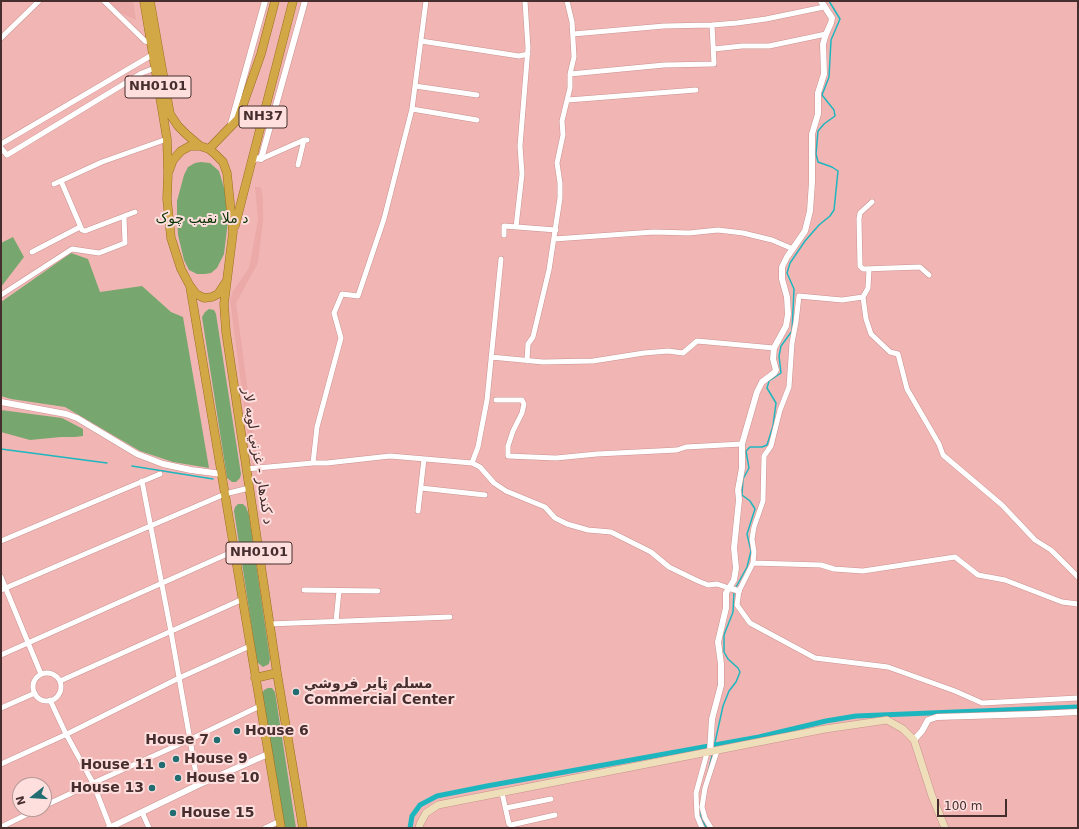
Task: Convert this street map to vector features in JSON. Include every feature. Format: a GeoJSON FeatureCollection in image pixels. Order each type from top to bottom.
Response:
{"type":"FeatureCollection","features":[{"type":"Feature","properties":{"kind":"highway","name":"د کندهار - غزني لويه لار"},"geometry":{"type":"LineString","coordinates":[[144,1],[150,42],[156,54],[155,68],[166,139],[168,173],[167,198],[171,238],[180,269],[190,286],[280,825]]}},
{"type":"Feature","properties":{"kind":"highway","name":"د کندهار - غزني لويه لار"},"geometry":{"type":"LineString","coordinates":[[150,1],[156,54],[170,114],[178,126],[200,146]]}},
{"type":"Feature","properties":{"kind":"highway","name":"NH37"},"geometry":{"type":"LineString","coordinates":[[209,149],[238,119],[261,54],[276,1]]}},
{"type":"Feature","properties":{"kind":"highway","name":"NH37"},"geometry":{"type":"LineString","coordinates":[[234,232],[293,1]]}},
{"type":"Feature","properties":{"kind":"highway","name":"د کندهار - غزني لويه لار"},"geometry":{"type":"LineString","coordinates":[[168,173],[173,160],[181,151],[190,146],[200,146],[209,149],[223,162],[227,173],[234,232],[224,304],[226,332],[269,624],[303,828]]}},
{"type":"Feature","properties":{"kind":"highway","name":"NH0101"},"geometry":{"type":"LineString","coordinates":[[190,286],[196,294],[204,298],[212,297],[218,294],[224,287],[228,277]]}},
{"type":"Feature","properties":{"kind":"highway"},"geometry":{"type":"LineString","coordinates":[[255,678],[277,673]]}},
{"type":"Feature","properties":{"kind":"main road"},"geometry":{"type":"LineString","coordinates":[[419,828],[426,813],[438,805],[825,729],[887,720],[903,728],[914,740],[932,796],[945,828]]}},
{"type":"Feature","properties":{"kind":"street"},"geometry":{"type":"LineString","coordinates":[[1,38],[39,1]]}},
{"type":"Feature","properties":{"kind":"street"},"geometry":{"type":"LineString","coordinates":[[104,1],[145,41],[150,42]]}},
{"type":"Feature","properties":{"kind":"street"},"geometry":{"type":"LineString","coordinates":[[230,127],[265,1]]}},
{"type":"Feature","properties":{"kind":"street"},"geometry":{"type":"LineString","coordinates":[[261,159],[305,1]]}},
{"type":"Feature","properties":{"kind":"street"},"geometry":{"type":"LineString","coordinates":[[313,463],[317,427],[341,338],[334,313],[342,294],[358,296],[384,219],[412,109],[426,1]]}},
{"type":"Feature","properties":{"kind":"street"},"geometry":{"type":"LineString","coordinates":[[516,227],[522,174],[520,146],[528,54],[526,1]]}},
{"type":"Feature","properties":{"kind":"street"},"geometry":{"type":"LineString","coordinates":[[527,361],[528,344],[533,337],[549,270],[560,198],[560,182],[557,163],[563,135],[562,121],[568,100],[570,74],[574,57],[573,34],[567,1]]}},
{"type":"Feature","properties":{"kind":"street"},"geometry":{"type":"LineString","coordinates":[[573,34],[664,26],[712,25],[766,19],[823,4],[832,18],[823,44],[824,74],[818,93],[818,114],[812,134],[810,211],[805,231],[782,267],[782,279],[787,297],[788,314],[786,326],[774,348],[773,360],[776,370],[762,382],[757,392],[742,444],[742,468],[738,490],[739,500],[734,548],[736,568],[734,589],[737,605],[750,624],[815,658],[888,667],[955,691],[982,703],[1078,698]]}},
{"type":"Feature","properties":{"kind":"street"},"geometry":{"type":"LineString","coordinates":[[570,74],[664,65],[714,64],[712,25]]}},
{"type":"Feature","properties":{"kind":"street"},"geometry":{"type":"LineString","coordinates":[[714,48],[769,46],[826,34]]}},
{"type":"Feature","properties":{"kind":"street"},"geometry":{"type":"LineString","coordinates":[[421,42],[519,56],[528,54]]}},
{"type":"Feature","properties":{"kind":"street"},"geometry":{"type":"LineString","coordinates":[[1,144],[156,54]]}},
{"type":"Feature","properties":{"kind":"street"},"geometry":{"type":"LineString","coordinates":[[1,148],[7,155],[142,73],[155,68]]}},
{"type":"Feature","properties":{"kind":"street"},"geometry":{"type":"LineString","coordinates":[[415,86],[477,95]]}},
{"type":"Feature","properties":{"kind":"street"},"geometry":{"type":"LineString","coordinates":[[568,100],[696,90]]}},
{"type":"Feature","properties":{"kind":"street"},"geometry":{"type":"LineString","coordinates":[[412,109],[476,120]]}},
{"type":"Feature","properties":{"kind":"street"},"geometry":{"type":"LineString","coordinates":[[54,184],[102,162],[166,139]]}},
{"type":"Feature","properties":{"kind":"street"},"geometry":{"type":"LineString","coordinates":[[251,163],[256,158],[261,159],[306,140],[298,165]]}},
{"type":"Feature","properties":{"kind":"street"},"geometry":{"type":"LineString","coordinates":[[61,181],[82,230],[85,231],[135,212]]}},
{"type":"Feature","properties":{"kind":"street"},"geometry":{"type":"LineString","coordinates":[[872,202],[860,213],[859,219],[860,266],[863,270],[920,267],[929,275]]}},
{"type":"Feature","properties":{"kind":"street"},"geometry":{"type":"LineString","coordinates":[[1,295],[72,249],[99,253],[125,242],[124,216]]}},
{"type":"Feature","properties":{"kind":"street"},"geometry":{"type":"LineString","coordinates":[[504,235],[504,226],[556,230]]}},
{"type":"Feature","properties":{"kind":"street"},"geometry":{"type":"LineString","coordinates":[[32,252],[80,227]]}},
{"type":"Feature","properties":{"kind":"street"},"geometry":{"type":"LineString","coordinates":[[554,239],[654,232],[689,233],[718,230],[743,233],[772,240],[793,249]]}},
{"type":"Feature","properties":{"kind":"street"},"geometry":{"type":"LineString","coordinates":[[472,463],[478,447],[487,400],[501,259]]}},
{"type":"Feature","properties":{"kind":"street"},"geometry":{"type":"LineString","coordinates":[[869,269],[868,288],[864,297],[866,318],[871,334],[890,352],[898,354],[907,389],[939,444],[943,454],[1002,505],[1035,540],[1051,550],[1078,577]]}},
{"type":"Feature","properties":{"kind":"street"},"geometry":{"type":"LineString","coordinates":[[711,828],[704,818],[702,807],[711,752],[712,719],[721,685],[721,664],[718,642],[726,608],[726,593],[734,589],[753,564],[754,552],[752,539],[754,527],[763,501],[764,456],[771,446],[780,410],[789,387],[792,343],[796,322],[798,296],[842,300],[864,297]]}},
{"type":"Feature","properties":{"kind":"street"},"geometry":{"type":"LineString","coordinates":[[491,357],[543,362],[593,361],[644,353],[668,351],[683,353],[697,341],[774,348]]}},
{"type":"Feature","properties":{"kind":"street"},"geometry":{"type":"LineString","coordinates":[[496,400],[522,400],[524,404],[522,413],[513,430],[508,446],[508,456],[556,458],[597,454],[677,450],[686,447],[742,444]]}},
{"type":"Feature","properties":{"kind":"street"},"geometry":{"type":"LineString","coordinates":[[1,402],[66,414],[77,418],[138,454],[163,464],[191,470],[222,474]]}},
{"type":"Feature","properties":{"kind":"street"},"geometry":{"type":"LineString","coordinates":[[246,469],[328,463],[390,456],[472,463],[480,467],[494,483],[506,491],[545,507],[555,518],[567,524],[588,530],[611,532],[651,552],[669,567],[698,581],[708,585],[717,584],[734,589]]}},
{"type":"Feature","properties":{"kind":"street"},"geometry":{"type":"LineString","coordinates":[[418,511],[424,459]]}},
{"type":"Feature","properties":{"kind":"street"},"geometry":{"type":"LineString","coordinates":[[1,542],[160,474]]}},
{"type":"Feature","properties":{"kind":"street"},"geometry":{"type":"LineString","coordinates":[[142,481],[198,785]]}},
{"type":"Feature","properties":{"kind":"street"},"geometry":{"type":"LineString","coordinates":[[4,589],[225,494],[249,488]]}},
{"type":"Feature","properties":{"kind":"street"},"geometry":{"type":"LineString","coordinates":[[421,488],[485,495]]}},
{"type":"Feature","properties":{"kind":"street"},"geometry":{"type":"LineString","coordinates":[[1,655],[234,551]]}},
{"type":"Feature","properties":{"kind":"street"},"geometry":{"type":"LineString","coordinates":[[753,564],[821,565],[834,570],[863,571],[955,556],[978,575],[1005,580],[1062,602],[1078,604]]}},
{"type":"Feature","properties":{"kind":"street"},"geometry":{"type":"LineString","coordinates":[[1,577],[4,589],[41,674]]}},
{"type":"Feature","properties":{"kind":"street"},"geometry":{"type":"LineString","coordinates":[[304,590],[378,591]]}},
{"type":"Feature","properties":{"kind":"street"},"geometry":{"type":"LineString","coordinates":[[336,621],[339,591]]}},
{"type":"Feature","properties":{"kind":"street"},"geometry":{"type":"LineString","coordinates":[[60,681],[243,599]]}},
{"type":"Feature","properties":{"kind":"street"},"geometry":{"type":"LineString","coordinates":[[269,624],[450,616]]}},
{"type":"Feature","properties":{"kind":"street"},"geometry":{"type":"LineString","coordinates":[[1,764],[66,734],[179,678],[250,646]]}},
{"type":"Feature","properties":{"kind":"street"},"geometry":{"type":"LineString","coordinates":[[50,673],[60,681],[60,693],[55,699],[41,699],[35,693],[35,680],[41,674],[50,673]]}},
{"type":"Feature","properties":{"kind":"street"},"geometry":{"type":"LineString","coordinates":[[1,708],[35,693]]}},
{"type":"Feature","properties":{"kind":"street"},"geometry":{"type":"LineString","coordinates":[[50,700],[66,734],[93,783],[110,828],[198,785],[268,754]]}},
{"type":"Feature","properties":{"kind":"street"},"geometry":{"type":"LineString","coordinates":[[52,802],[260,706]]}},
{"type":"Feature","properties":{"kind":"street"},"geometry":{"type":"LineString","coordinates":[[914,740],[922,731],[928,720],[937,717],[1078,712]]}},
{"type":"Feature","properties":{"kind":"street"},"geometry":{"type":"LineString","coordinates":[[702,828],[697,816],[696,793],[711,752]]}},
{"type":"Feature","properties":{"kind":"street"},"geometry":{"type":"LineString","coordinates":[[502,793],[509,824],[511,825],[554,815]]}},
{"type":"Feature","properties":{"kind":"street"},"geometry":{"type":"LineString","coordinates":[[506,808],[551,799]]}},
{"type":"Feature","properties":{"kind":"street"},"geometry":{"type":"LineString","coordinates":[[142,812],[149,828]]}},
{"type":"Feature","properties":{"kind":"street"},"geometry":{"type":"LineString","coordinates":[[1,827],[22,817]]}},
{"type":"Feature","properties":{"kind":"street"},"geometry":{"type":"LineString","coordinates":[[264,828],[280,825]]}},
{"type":"Feature","properties":{"kind":"shaded area"},"geometry":{"type":"Polygon","coordinates":[[[107,1],[133,1],[136,20],[116,11],[107,1]]]}},
{"type":"Feature","properties":{"kind":"shaded area"},"geometry":{"type":"Polygon","coordinates":[[[255,187],[261,187],[263,199],[263,220],[258,263],[236,303],[258,465],[252,466],[230,300],[233,291],[249,268],[258,220],[255,187]]]}},
{"type":"Feature","properties":{"kind":"green space","name":"د ملا نقيب چوک"},"geometry":{"type":"Polygon","coordinates":[[[195,163],[210,163],[219,171],[225,191],[228,221],[224,254],[217,268],[211,273],[197,274],[189,270],[184,260],[178,235],[177,201],[184,175],[188,167],[195,163]]]}},
{"type":"Feature","properties":{"kind":"green space"},"geometry":{"type":"Polygon","coordinates":[[[13,237],[24,257],[1,287],[1,243],[13,237]]]}},
{"type":"Feature","properties":{"kind":"green space"},"geometry":{"type":"Polygon","coordinates":[[[71,253],[88,259],[100,292],[142,286],[171,312],[183,317],[209,468],[173,462],[140,451],[65,407],[11,399],[1,396],[1,302],[71,253]]]}},
{"type":"Feature","properties":{"kind":"green space"},"geometry":{"type":"Polygon","coordinates":[[[209,309],[214,310],[216,314],[241,474],[240,478],[236,482],[232,482],[227,478],[202,317],[209,309]]]}},
{"type":"Feature","properties":{"kind":"green space"},"geometry":{"type":"Polygon","coordinates":[[[1,410],[62,418],[83,429],[83,436],[30,440],[1,432],[1,410]]]}},
{"type":"Feature","properties":{"kind":"green space"},"geometry":{"type":"Polygon","coordinates":[[[238,504],[243,504],[246,507],[249,515],[270,659],[269,664],[263,667],[257,662],[234,511],[238,504]]]}},
{"type":"Feature","properties":{"kind":"green space"},"geometry":{"type":"Polygon","coordinates":[[[272,688],[275,692],[296,828],[284,828],[261,696],[264,690],[272,688]]]}},
{"type":"Feature","properties":{"kind":"waterway"},"geometry":{"type":"LineString","coordinates":[[735,589],[747,567],[751,551],[747,534],[755,509],[750,501],[742,495],[743,479],[749,468],[746,451],[750,447],[762,447],[767,445],[773,426],[776,403],[767,388],[769,381],[781,373],[779,356],[781,346],[792,331],[794,289],[787,273],[790,263],[805,241],[834,210],[838,171],[818,162],[816,154],[818,131],[824,124],[835,116],[834,110],[822,95],[829,77],[831,40],[840,19],[829,1]]}},
{"type":"Feature","properties":{"kind":"waterway"},"geometry":{"type":"LineString","coordinates":[[1,449],[107,463]]}},
{"type":"Feature","properties":{"kind":"waterway"},"geometry":{"type":"LineString","coordinates":[[132,466],[213,479]]}},
{"type":"Feature","properties":{"kind":"waterway"},"geometry":{"type":"LineString","coordinates":[[714,747],[723,706],[729,691],[736,682],[740,672],[738,668],[728,659],[724,652],[724,635],[733,612],[734,592]]}},
{"type":"Feature","properties":{"kind":"waterway"},"geometry":{"type":"LineString","coordinates":[[410,828],[412,816],[420,805],[437,796],[759,737],[826,721],[856,716],[1078,707]]}},
{"type":"Feature","properties":{"kind":"waterway"},"geometry":{"type":"LineString","coordinates":[[708,772],[712,756]]}},
{"type":"Feature","properties":{"kind":"waterway"},"geometry":{"type":"LineString","coordinates":[[701,811],[701,819],[707,828]]}},
{"type":"Feature","properties":{"kind":"place","name":"مسلم ټایر فروشي Commercial Center"},"geometry":{"type":"Point","coordinates":[296,692]}},
{"type":"Feature","properties":{"kind":"place","name":"House 6"},"geometry":{"type":"Point","coordinates":[237,731]}},
{"type":"Feature","properties":{"kind":"place","name":"House 7"},"geometry":{"type":"Point","coordinates":[217,740]}},
{"type":"Feature","properties":{"kind":"place","name":"House 9"},"geometry":{"type":"Point","coordinates":[176,759]}},
{"type":"Feature","properties":{"kind":"place","name":"House 11"},"geometry":{"type":"Point","coordinates":[162,765]}},
{"type":"Feature","properties":{"kind":"place","name":"House 10"},"geometry":{"type":"Point","coordinates":[178,778]}},
{"type":"Feature","properties":{"kind":"place","name":"House 13"},"geometry":{"type":"Point","coordinates":[152,788]}},
{"type":"Feature","properties":{"kind":"place","name":"House 15"},"geometry":{"type":"Point","coordinates":[173,813]}}]}
